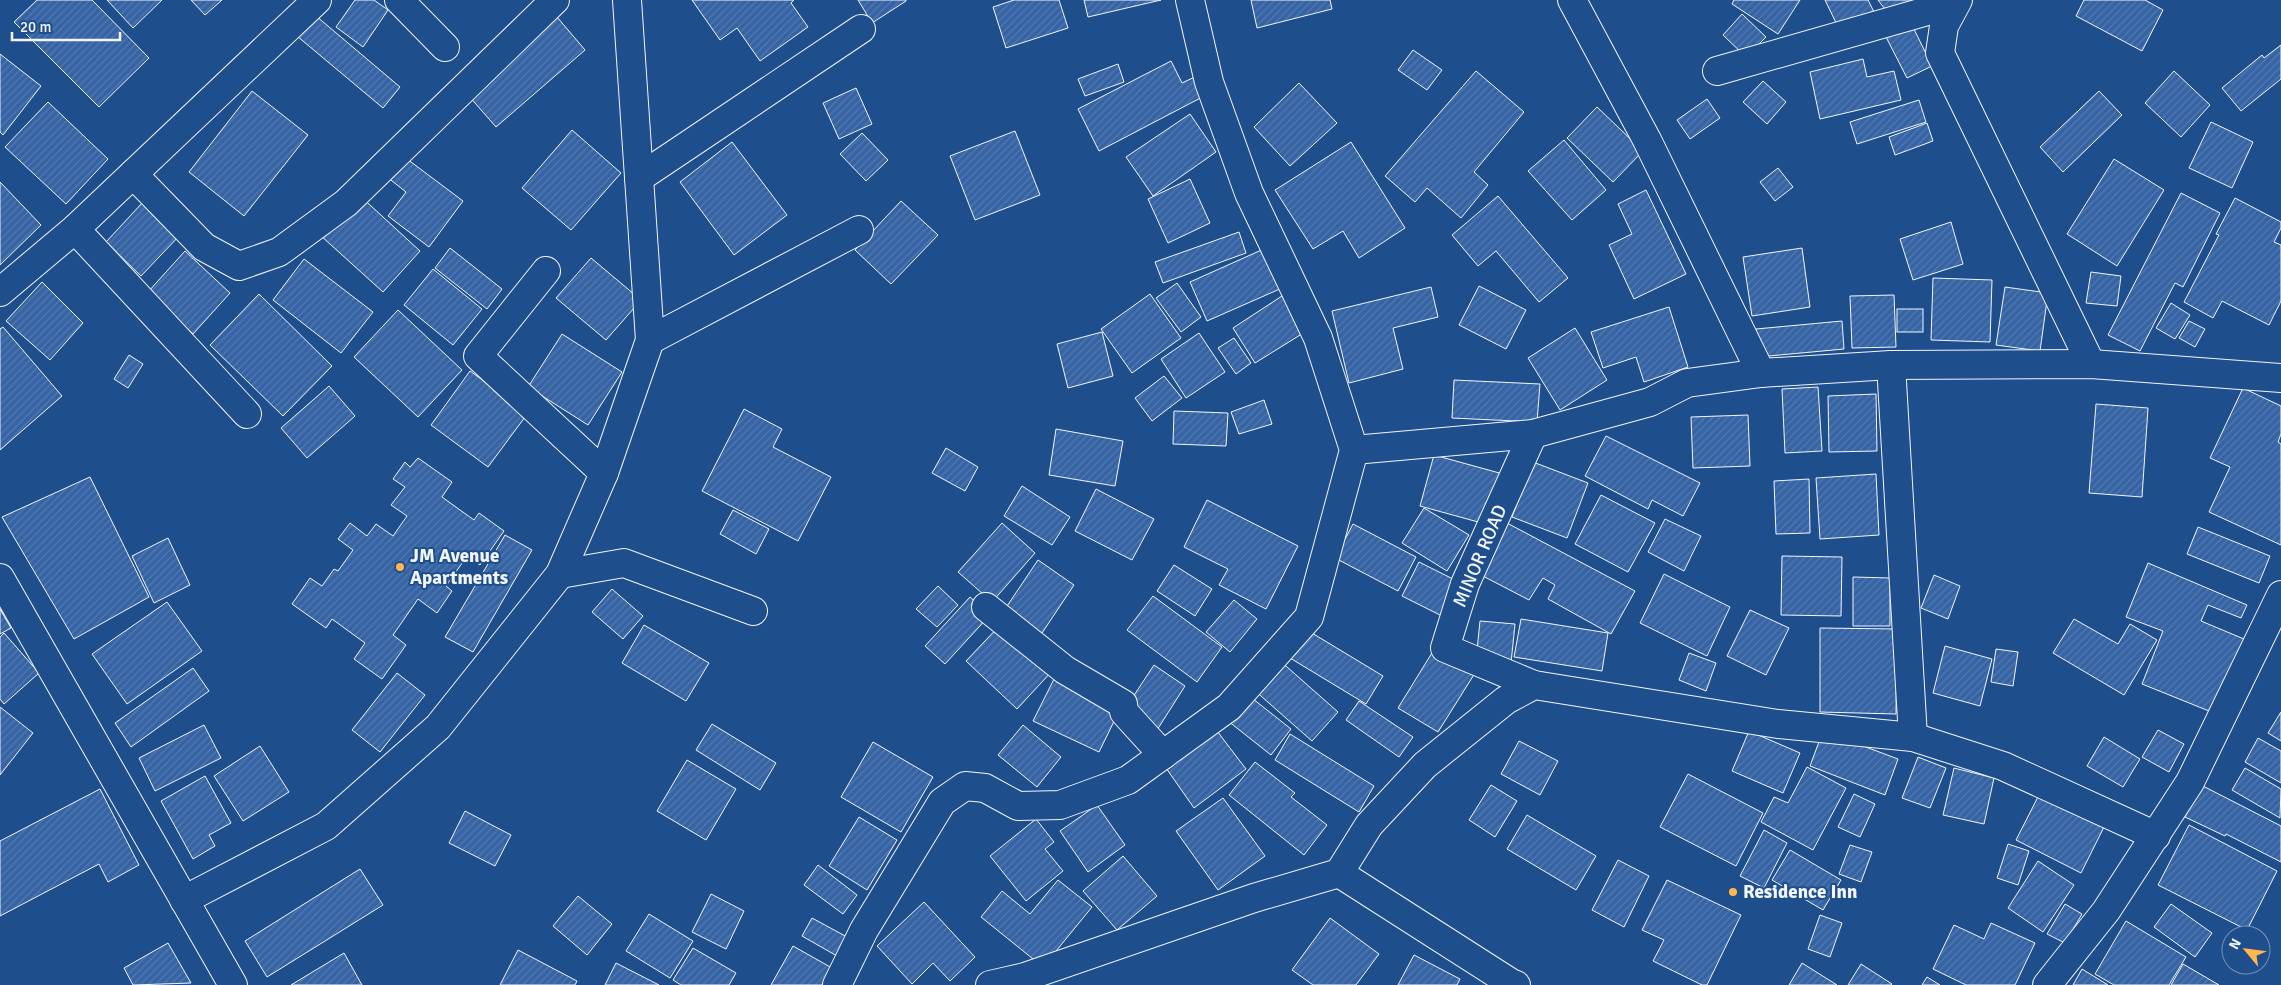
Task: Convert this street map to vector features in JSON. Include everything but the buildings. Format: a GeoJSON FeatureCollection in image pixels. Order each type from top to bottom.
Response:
{"type":"FeatureCollection","features":[{"type":"Feature","properties":{"kind":"street"},"geometry":{"type":"LineString","coordinates":[[0,292],[75,229],[317,0]]}},
{"type":"Feature","properties":{"kind":"street"},"geometry":{"type":"LineString","coordinates":[[399,0],[445,47]]}},
{"type":"Feature","properties":{"kind":"street"},"geometry":{"type":"LineString","coordinates":[[133,174],[204,247],[239,266],[279,252],[346,203],[555,0]]}},
{"type":"Feature","properties":{"kind":"street"},"geometry":{"type":"LineString","coordinates":[[184,900],[326,826],[438,727],[560,574],[604,473],[650,340],[627,0]]}},
{"type":"Feature","properties":{"kind":"street"},"geometry":{"type":"LineString","coordinates":[[837,985],[864,930],[942,802],[965,786],[984,788],[1018,806],[1060,805],[1128,780],[1229,706],[1310,617],[1354,450],[1318,338],[1249,193],[1209,82],[1190,0]]}},
{"type":"Feature","properties":{"kind":"street"},"geometry":{"type":"LineString","coordinates":[[1572,0],[1647,140],[1761,373]]}},
{"type":"Feature","properties":{"kind":"street"},"geometry":{"type":"LineString","coordinates":[[1717,71],[1957,2]]}},
{"type":"Feature","properties":{"kind":"street"},"geometry":{"type":"LineString","coordinates":[[1957,2],[1944,26],[1940,53],[2091,364]]}},
{"type":"Feature","properties":{"kind":"street"},"geometry":{"type":"LineString","coordinates":[[639,178],[861,29]]}},
{"type":"Feature","properties":{"kind":"street"},"geometry":{"type":"LineString","coordinates":[[75,229],[247,414]]}},
{"type":"Feature","properties":{"kind":"street"},"geometry":{"type":"LineString","coordinates":[[650,340],[859,230]]}},
{"type":"Feature","properties":{"kind":"street"},"geometry":{"type":"LineString","coordinates":[[546,272],[478,356],[604,473]]}},
{"type":"Feature","properties":{"kind":"street"},"geometry":{"type":"LineString","coordinates":[[1354,450],[1533,434],[1650,402],[1687,383],[1761,373],[1891,365],[2091,364],[2281,378]]}},
{"type":"Feature","properties":{"kind":"street"},"geometry":{"type":"LineString","coordinates":[[1891,365],[1912,737]]}},
{"type":"Feature","properties":{"kind":"street","name":"MINOR ROAD"},"geometry":{"type":"LineString","coordinates":[[1533,434],[1465,584],[1446,648],[1534,685]]}},
{"type":"Feature","properties":{"kind":"street"},"geometry":{"type":"LineString","coordinates":[[560,574],[624,563],[753,611]]}},
{"type":"Feature","properties":{"kind":"street"},"geometry":{"type":"LineString","coordinates":[[0,578],[233,985]]}},
{"type":"Feature","properties":{"kind":"street"},"geometry":{"type":"LineString","coordinates":[[2047,985],[2106,911],[2190,782],[2281,595]]}},
{"type":"Feature","properties":{"kind":"street"},"geometry":{"type":"LineString","coordinates":[[986,606],[1065,670],[1123,704],[1124,712],[1163,755]]}},
{"type":"Feature","properties":{"kind":"street"},"geometry":{"type":"LineString","coordinates":[[990,985],[1025,977],[1254,898],[1339,872],[1369,825],[1426,765],[1506,700],[1534,685],[1778,724],[1912,737],[2003,766],[2156,836]]}},
{"type":"Feature","properties":{"kind":"street"},"geometry":{"type":"LineString","coordinates":[[1339,872],[1512,984]]}},
{"type":"Feature","properties":{"kind":"place","name":"JM Avenue Apartments"},"geometry":{"type":"Point","coordinates":[400,567]}},
{"type":"Feature","properties":{"kind":"place","name":"Residence Inn"},"geometry":{"type":"Point","coordinates":[1733,892]}}]}
